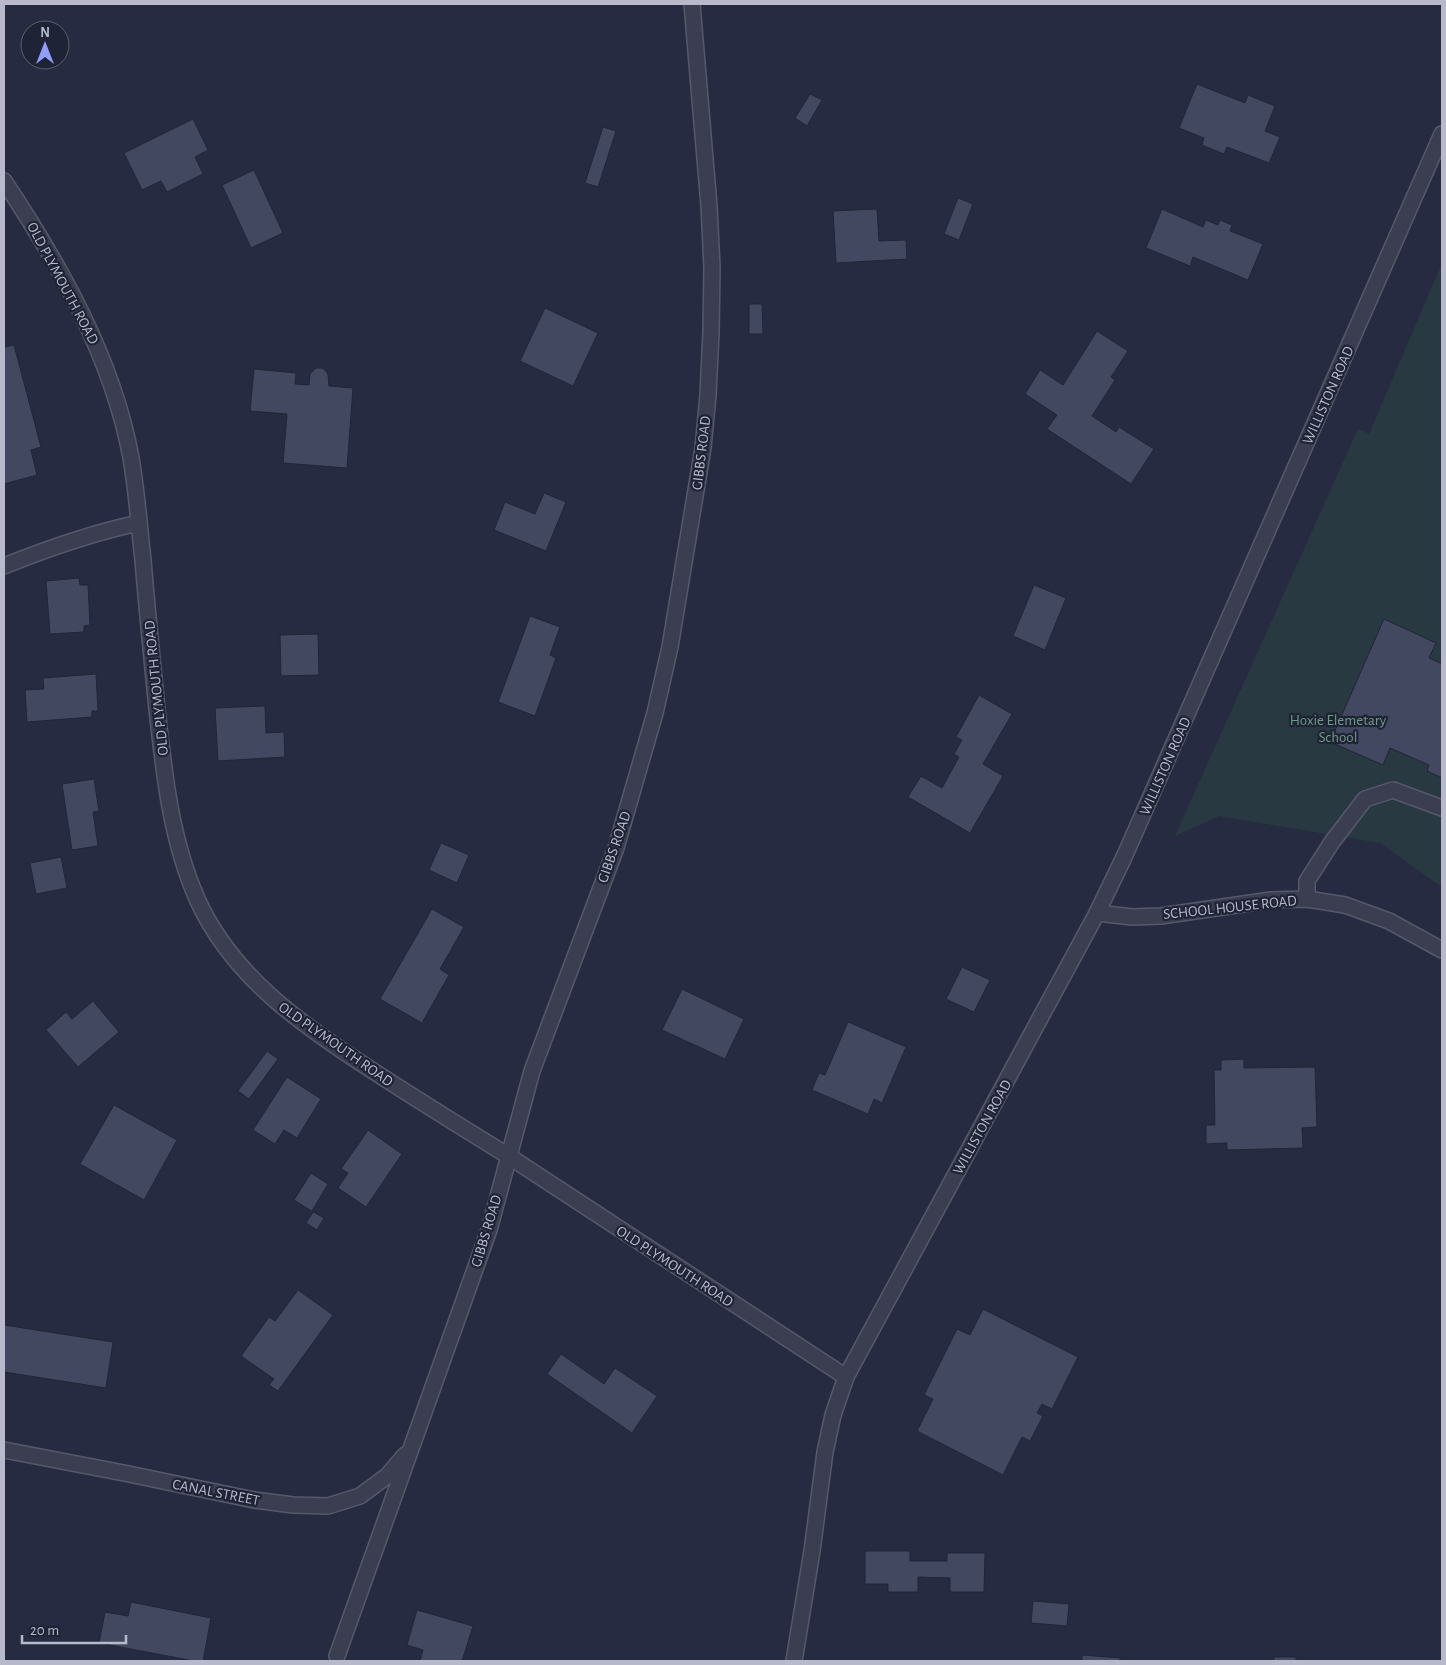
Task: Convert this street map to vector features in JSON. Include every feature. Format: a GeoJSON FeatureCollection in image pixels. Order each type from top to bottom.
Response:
{"type":"FeatureCollection","features":[{"type":"Feature","properties":{"kind":"street","name":"GIBBS ROAD"},"geometry":{"type":"LineString","coordinates":[[337,1656],[489,1230],[532,1071],[616,848],[655,713],[668,656],[694,507],[703,448],[708,395],[712,268],[709,206],[692,4]]}},
{"type":"Feature","properties":{"kind":"street","name":"WILLISTON ROAD"},"geometry":{"type":"LineString","coordinates":[[846,1378],[1097,913],[1125,855],[1442,134]]}},
{"type":"Feature","properties":{"kind":"street","name":"OLD PLYMOUTH ROAD"},"geometry":{"type":"LineString","coordinates":[[4,181],[75,300],[101,357],[121,412],[131,460],[139,523],[161,746],[169,807],[183,859],[199,902],[225,946],[255,983],[292,1016],[350,1056],[508,1156],[846,1378]]}},
{"type":"Feature","properties":{"kind":"street"},"geometry":{"type":"LineString","coordinates":[[4,566],[72,540],[139,523]]}},
{"type":"Feature","properties":{"kind":"street"},"geometry":{"type":"LineString","coordinates":[[1307,899],[1307,881],[1332,842],[1365,799],[1393,790],[1442,808]]}},
{"type":"Feature","properties":{"kind":"street","name":"SCHOOL HOUSE ROAD"},"geometry":{"type":"LineString","coordinates":[[1097,913],[1132,917],[1161,916],[1271,900],[1307,899],[1344,905],[1389,921],[1442,948]]}},
{"type":"Feature","properties":{"kind":"street"},"geometry":{"type":"LineString","coordinates":[[794,1661],[812,1551],[825,1452],[833,1415],[846,1378]]}},
{"type":"Feature","properties":{"kind":"street","name":"CANAL STREET"},"geometry":{"type":"LineString","coordinates":[[4,1450],[254,1500],[293,1505],[328,1506],[360,1496],[387,1476],[410,1448]]}},
{"type":"Feature","properties":{"kind":"green space","name":"Hoxie Elemetary School"},"geometry":{"type":"Polygon","coordinates":[[[1442,263],[1442,887],[1380,843],[1219,816],[1175,836],[1358,429],[1369,434],[1442,263]]]}},
{"type":"Feature","properties":{"kind":"building"},"geometry":{"type":"Polygon","coordinates":[[[1197,84],[1245,103],[1248,95],[1275,106],[1265,131],[1280,137],[1269,163],[1227,147],[1224,154],[1202,145],[1204,138],[1179,128],[1197,84]]]}},
{"type":"Feature","properties":{"kind":"building"},"geometry":{"type":"Polygon","coordinates":[[[810,94],[822,100],[807,126],[795,118],[810,94]]]}},
{"type":"Feature","properties":{"kind":"building"},"geometry":{"type":"Polygon","coordinates":[[[193,119],[208,150],[195,157],[203,174],[167,192],[161,181],[142,190],[124,153],[193,119]]]}},
{"type":"Feature","properties":{"kind":"building"},"geometry":{"type":"Polygon","coordinates":[[[603,127],[616,131],[598,187],[585,183],[603,127]]]}},
{"type":"Feature","properties":{"kind":"building"},"geometry":{"type":"Polygon","coordinates":[[[254,170],[283,233],[251,248],[222,185],[254,170]]]}},
{"type":"Feature","properties":{"kind":"building"},"geometry":{"type":"Polygon","coordinates":[[[958,198],[973,204],[959,240],[944,234],[958,198]]]}},
{"type":"Feature","properties":{"kind":"building"},"geometry":{"type":"Polygon","coordinates":[[[877,209],[879,241],[906,240],[907,259],[836,263],[833,211],[877,209]]]}},
{"type":"Feature","properties":{"kind":"building"},"geometry":{"type":"Polygon","coordinates":[[[1162,209],[1203,227],[1206,220],[1218,225],[1220,220],[1232,225],[1230,231],[1263,244],[1248,280],[1193,257],[1190,266],[1146,248],[1162,209]]]}},
{"type":"Feature","properties":{"kind":"building"},"geometry":{"type":"Polygon","coordinates":[[[749,304],[762,304],[763,334],[749,334],[749,304]]]}},
{"type":"Feature","properties":{"kind":"building"},"geometry":{"type":"Polygon","coordinates":[[[545,308],[598,333],[573,386],[520,361],[545,308]]]}},
{"type":"Feature","properties":{"kind":"building"},"geometry":{"type":"Polygon","coordinates":[[[1097,331],[1128,351],[1111,377],[1115,380],[1092,416],[1116,432],[1119,427],[1154,449],[1131,484],[1047,429],[1057,415],[1025,394],[1040,370],[1063,385],[1097,331]]]}},
{"type":"Feature","properties":{"kind":"building"},"geometry":{"type":"Polygon","coordinates":[[[14,345],[41,447],[31,450],[37,475],[4,484],[4,347],[14,345]]]}},
{"type":"Feature","properties":{"kind":"building"},"geometry":{"type":"Polygon","coordinates":[[[316,368],[323,368],[328,374],[329,386],[353,388],[347,468],[283,463],[287,414],[250,411],[254,369],[296,373],[295,384],[309,385],[310,374],[316,368]]]}},
{"type":"Feature","properties":{"kind":"building"},"geometry":{"type":"Polygon","coordinates":[[[544,493],[566,502],[546,551],[494,530],[505,502],[535,514],[544,493]]]}},
{"type":"Feature","properties":{"kind":"building"},"geometry":{"type":"Polygon","coordinates":[[[79,578],[80,585],[88,585],[90,625],[84,626],[84,632],[50,634],[46,581],[79,578]]]}},
{"type":"Feature","properties":{"kind":"building"},"geometry":{"type":"Polygon","coordinates":[[[1034,585],[1066,598],[1045,650],[1013,636],[1034,585]]]}},
{"type":"Feature","properties":{"kind":"building"},"geometry":{"type":"Polygon","coordinates":[[[530,616],[560,627],[550,655],[556,658],[535,716],[498,702],[530,616]]]}},
{"type":"Feature","properties":{"kind":"building"},"geometry":{"type":"Polygon","coordinates":[[[1384,619],[1436,643],[1429,658],[1442,664],[1442,778],[1427,771],[1429,765],[1390,748],[1383,765],[1330,742],[1384,619]]]}},
{"type":"Feature","properties":{"kind":"building"},"geometry":{"type":"Polygon","coordinates":[[[318,634],[319,675],[281,676],[280,635],[318,634]]]}},
{"type":"Feature","properties":{"kind":"building"},"geometry":{"type":"Polygon","coordinates":[[[96,674],[98,711],[92,711],[92,717],[27,722],[25,690],[44,689],[43,678],[96,674]]]}},
{"type":"Feature","properties":{"kind":"building"},"geometry":{"type":"Polygon","coordinates":[[[979,695],[1012,714],[983,764],[1003,776],[970,833],[908,797],[921,776],[942,788],[959,757],[954,754],[962,740],[956,737],[979,695]]]}},
{"type":"Feature","properties":{"kind":"building"},"geometry":{"type":"Polygon","coordinates":[[[265,706],[266,733],[284,732],[285,757],[218,761],[215,708],[265,706]]]}},
{"type":"Feature","properties":{"kind":"building"},"geometry":{"type":"Polygon","coordinates":[[[94,779],[99,811],[93,812],[98,846],[72,850],[62,784],[94,779]]]}},
{"type":"Feature","properties":{"kind":"building"},"geometry":{"type":"Polygon","coordinates":[[[441,843],[469,855],[457,883],[429,870],[441,843]]]}},
{"type":"Feature","properties":{"kind":"building"},"geometry":{"type":"Polygon","coordinates":[[[61,857],[67,888],[36,894],[30,863],[61,857]]]}},
{"type":"Feature","properties":{"kind":"building"},"geometry":{"type":"Polygon","coordinates":[[[432,909],[464,927],[440,969],[449,975],[422,1023],[380,999],[432,909]]]}},
{"type":"Feature","properties":{"kind":"building"},"geometry":{"type":"Polygon","coordinates":[[[962,967],[990,980],[974,1012],[946,999],[962,967]]]}},
{"type":"Feature","properties":{"kind":"building"},"geometry":{"type":"Polygon","coordinates":[[[682,989],[744,1019],[725,1059],[662,1030],[682,989]]]}},
{"type":"Feature","properties":{"kind":"building"},"geometry":{"type":"Polygon","coordinates":[[[93,1001],[119,1032],[78,1067],[46,1030],[66,1012],[72,1019],[93,1001]]]}},
{"type":"Feature","properties":{"kind":"building"},"geometry":{"type":"Polygon","coordinates":[[[848,1022],[906,1047],[882,1103],[874,1099],[868,1114],[812,1090],[819,1073],[825,1075],[848,1022]]]}},
{"type":"Feature","properties":{"kind":"building"},"geometry":{"type":"Polygon","coordinates":[[[267,1051],[278,1059],[249,1099],[238,1091],[267,1051]]]}},
{"type":"Feature","properties":{"kind":"building"},"geometry":{"type":"Polygon","coordinates":[[[1244,1059],[1244,1068],[1315,1067],[1317,1127],[1302,1128],[1303,1148],[1227,1150],[1227,1143],[1206,1144],[1206,1125],[1215,1125],[1214,1070],[1221,1070],[1221,1060],[1244,1059]]]}},
{"type":"Feature","properties":{"kind":"building"},"geometry":{"type":"Polygon","coordinates":[[[287,1077],[321,1099],[297,1138],[284,1130],[275,1144],[253,1130],[287,1077]]]}},
{"type":"Feature","properties":{"kind":"building"},"geometry":{"type":"Polygon","coordinates":[[[114,1105],[177,1140],[144,1200],[80,1164],[114,1105]]]}},
{"type":"Feature","properties":{"kind":"building"},"geometry":{"type":"Polygon","coordinates":[[[368,1130],[402,1154],[366,1207],[338,1188],[348,1173],[341,1169],[368,1130]]]}},
{"type":"Feature","properties":{"kind":"building"},"geometry":{"type":"Polygon","coordinates":[[[311,1173],[328,1184],[312,1211],[324,1218],[317,1230],[306,1223],[313,1212],[294,1200],[311,1173]]]}},
{"type":"Feature","properties":{"kind":"building"},"geometry":{"type":"Polygon","coordinates":[[[298,1290],[333,1315],[278,1391],[269,1385],[274,1379],[241,1356],[269,1317],[275,1321],[298,1290]]]}},
{"type":"Feature","properties":{"kind":"building"},"geometry":{"type":"Polygon","coordinates":[[[983,1309],[1078,1357],[1052,1409],[1042,1404],[1037,1413],[1043,1416],[1030,1441],[1022,1437],[1003,1475],[917,1431],[933,1399],[924,1395],[957,1329],[970,1335],[983,1309]]]}},
{"type":"Feature","properties":{"kind":"building"},"geometry":{"type":"Polygon","coordinates":[[[4,1325],[113,1342],[106,1388],[4,1372],[4,1325]]]}},
{"type":"Feature","properties":{"kind":"building"},"geometry":{"type":"Polygon","coordinates":[[[561,1354],[604,1384],[615,1368],[657,1396],[632,1433],[547,1374],[561,1354]]]}},
{"type":"Feature","properties":{"kind":"building"},"geometry":{"type":"Polygon","coordinates":[[[865,1551],[910,1551],[910,1561],[947,1561],[947,1553],[985,1553],[984,1592],[950,1592],[950,1578],[918,1577],[918,1592],[888,1592],[888,1584],[865,1584],[865,1551]]]}},
{"type":"Feature","properties":{"kind":"building"},"geometry":{"type":"Polygon","coordinates":[[[1033,1601],[1069,1604],[1067,1626],[1031,1623],[1033,1601]]]}},
{"type":"Feature","properties":{"kind":"building"},"geometry":{"type":"Polygon","coordinates":[[[131,1602],[211,1618],[203,1661],[194,1661],[99,1643],[105,1612],[128,1616],[131,1602]]]}},
{"type":"Feature","properties":{"kind":"building"},"geometry":{"type":"Polygon","coordinates":[[[417,1610],[473,1626],[462,1661],[420,1661],[423,1650],[407,1645],[417,1610]]]}},
{"type":"Feature","properties":{"kind":"building"},"geometry":{"type":"Polygon","coordinates":[[[1082,1655],[1120,1658],[1120,1661],[1082,1661],[1082,1655]]]}},
{"type":"Feature","properties":{"kind":"building"},"geometry":{"type":"Polygon","coordinates":[[[1274,1657],[1296,1657],[1296,1661],[1274,1661],[1274,1657]]]}}]}
